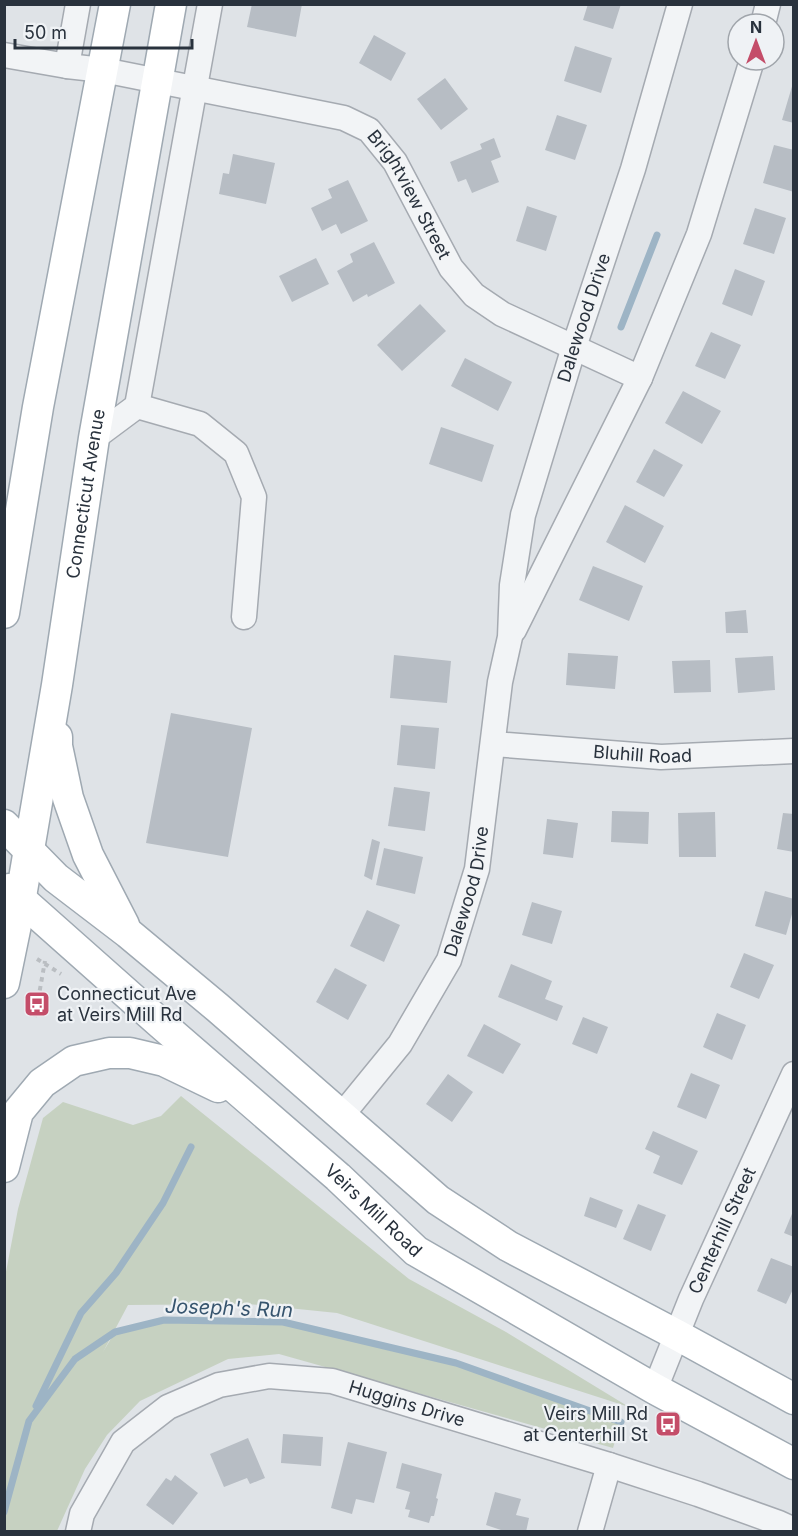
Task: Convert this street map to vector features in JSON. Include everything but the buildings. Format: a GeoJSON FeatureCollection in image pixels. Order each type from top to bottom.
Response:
{"type":"FeatureCollection","features":[{"type":"Feature","properties":{"kind":"main road"},"geometry":{"type":"LineString","coordinates":[[4,613],[38,407],[115,4]]}},
{"type":"Feature","properties":{"kind":"main road","name":"Connecticut Avenue"},"geometry":{"type":"LineString","coordinates":[[4,983],[13,892],[28,849],[57,686],[94,438],[171,4]]}},
{"type":"Feature","properties":{"kind":"main road"},"geometry":{"type":"LineString","coordinates":[[57,686],[57,746],[69,798],[88,855],[128,933]]}},
{"type":"Feature","properties":{"kind":"main road"},"geometry":{"type":"LineString","coordinates":[[4,825],[56,878],[128,933],[218,1008],[438,1200],[508,1246],[794,1399]]}},
{"type":"Feature","properties":{"kind":"main road","name":"Veirs Mill Road"},"geometry":{"type":"LineString","coordinates":[[13,892],[338,1177],[416,1251],[655,1389],[794,1464]]}},
{"type":"Feature","properties":{"kind":"main road"},"geometry":{"type":"LineString","coordinates":[[4,1167],[18,1112],[42,1083],[74,1061],[109,1053],[130,1053],[164,1061],[253,1104]]}},
{"type":"Feature","properties":{"kind":"street"},"geometry":{"type":"LineString","coordinates":[[67,66],[78,4]]}},
{"type":"Feature","properties":{"kind":"street"},"geometry":{"type":"LineString","coordinates":[[94,438],[137,406],[210,4]]}},
{"type":"Feature","properties":{"kind":"street","name":"Dalewood Drive"},"geometry":{"type":"LineString","coordinates":[[342,1115],[400,1044],[449,960],[477,869],[500,682],[510,637],[512,585],[523,515],[574,347],[633,169],[680,4]]}},
{"type":"Feature","properties":{"kind":"street","name":"Brightview Street"},"geometry":{"type":"LineString","coordinates":[[4,55],[103,70],[344,118],[369,130],[395,162],[451,268],[474,295],[502,315],[640,378]]}},
{"type":"Feature","properties":{"kind":"street","name":"Dalewood Drive"},"geometry":{"type":"LineString","coordinates":[[510,637],[640,378],[699,234],[748,72]]}},
{"type":"Feature","properties":{"kind":"street"},"geometry":{"type":"LineString","coordinates":[[137,406],[200,424],[236,453],[254,497],[244,617]]}},
{"type":"Feature","properties":{"kind":"street","name":"Bluhill Road"},"geometry":{"type":"LineString","coordinates":[[493,744],[661,757],[794,751]]}},
{"type":"Feature","properties":{"kind":"street","name":"Centerhill Street"},"geometry":{"type":"LineString","coordinates":[[655,1389],[794,1074]]}},
{"type":"Feature","properties":{"kind":"street","name":"Huggins Drive"},"geometry":{"type":"LineString","coordinates":[[78,1532],[82,1514],[123,1442],[168,1407],[219,1385],[269,1376],[332,1381],[609,1465],[698,1494],[794,1530]]}},
{"type":"Feature","properties":{"kind":"street"},"geometry":{"type":"LineString","coordinates":[[590,1532],[609,1465]]}},
{"type":"Feature","properties":{"kind":"path"},"geometry":{"type":"LineString","coordinates":[[35,1017],[46,953]]}},
{"type":"Feature","properties":{"kind":"green space"},"geometry":{"type":"Polygon","coordinates":[[[181,1096],[409,1279],[506,1332],[629,1407],[337,1313],[248,1304],[128,1305],[103,1352],[115,1332],[164,1320],[283,1322],[456,1363],[621,1422],[613,1448],[279,1354],[228,1359],[140,1401],[107,1435],[85,1469],[57,1531],[5,1532],[5,1277],[18,1209],[43,1118],[63,1102],[133,1125],[161,1116],[181,1096]]]}},
{"type":"Feature","properties":{"kind":"waterway"},"geometry":{"type":"LineString","coordinates":[[621,327],[657,235]]}},
{"type":"Feature","properties":{"kind":"waterway"},"geometry":{"type":"LineString","coordinates":[[36,1406],[81,1313],[116,1273],[163,1203],[191,1147]]}},
{"type":"Feature","properties":{"kind":"waterway","name":"Joseph's Run"},"geometry":{"type":"LineString","coordinates":[[4,1512],[29,1421],[75,1359],[115,1332],[164,1320],[283,1322],[456,1363],[621,1422]]}},
{"type":"Feature","properties":{"kind":"place","name":"Connecticut Ave at Veirs Mill Rd"},"geometry":{"type":"Point","coordinates":[37,1004]}},
{"type":"Feature","properties":{"kind":"place","name":"Veirs Mill Rd at Centerhill St"},"geometry":{"type":"Point","coordinates":[668,1424]}}]}
